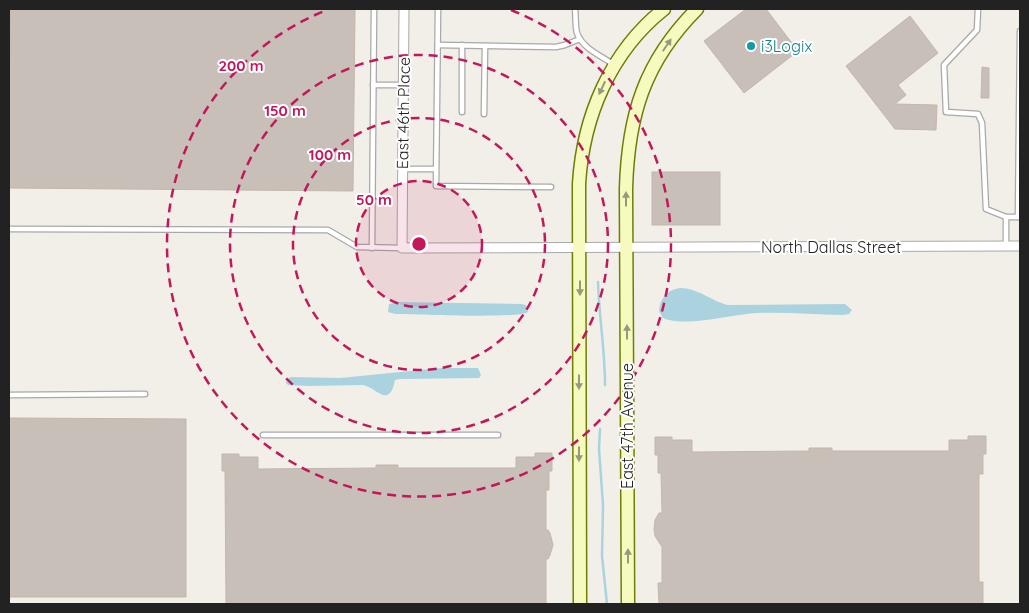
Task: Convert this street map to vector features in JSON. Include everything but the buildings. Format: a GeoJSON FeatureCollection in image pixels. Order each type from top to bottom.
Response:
{"type":"FeatureCollection","features":[{"type":"Feature","properties":{"kind":"main road"},"geometry":{"type":"LineString","coordinates":[[580,604],[579,179],[584,141],[590,118],[602,88],[615,65],[636,36],[664,9]]}},
{"type":"Feature","properties":{"kind":"main road","name":"East 47th Avenue"},"geometry":{"type":"LineString","coordinates":[[628,604],[627,162],[630,132],[647,79],[658,58],[674,35],[697,9]]}},
{"type":"Feature","properties":{"kind":"street","name":"East 46th Place"},"geometry":{"type":"LineString","coordinates":[[402,248],[404,9]]}},
{"type":"Feature","properties":{"kind":"street","name":"North Dallas Street"},"geometry":{"type":"LineString","coordinates":[[627,248],[1020,246]]}},
{"type":"Feature","properties":{"kind":"street"},"geometry":{"type":"LineString","coordinates":[[402,248],[627,248]]}},
{"type":"Feature","properties":{"kind":"lane"},"geometry":{"type":"LineString","coordinates":[[372,248],[374,9]]}},
{"type":"Feature","properties":{"kind":"lane"},"geometry":{"type":"LineString","coordinates":[[438,9],[436,186],[551,187]]}},
{"type":"Feature","properties":{"kind":"lane"},"geometry":{"type":"LineString","coordinates":[[576,9],[576,32],[584,45],[615,65]]}},
{"type":"Feature","properties":{"kind":"lane"},"geometry":{"type":"LineString","coordinates":[[978,9],[977,30],[944,65],[946,112],[978,114],[982,123],[986,209],[1006,217],[1019,217],[1020,31]]}},
{"type":"Feature","properties":{"kind":"lane"},"geometry":{"type":"LineString","coordinates":[[438,45],[556,47],[580,39]]}},
{"type":"Feature","properties":{"kind":"lane"},"geometry":{"type":"LineString","coordinates":[[462,46],[462,112]]}},
{"type":"Feature","properties":{"kind":"lane"},"geometry":{"type":"LineString","coordinates":[[484,46],[484,114]]}},
{"type":"Feature","properties":{"kind":"lane"},"geometry":{"type":"LineString","coordinates":[[373,85],[404,85]]}},
{"type":"Feature","properties":{"kind":"lane"},"geometry":{"type":"LineString","coordinates":[[403,169],[435,169]]}},
{"type":"Feature","properties":{"kind":"lane"},"geometry":{"type":"LineString","coordinates":[[1006,217],[1006,246]]}},
{"type":"Feature","properties":{"kind":"lane"},"geometry":{"type":"LineString","coordinates":[[9,229],[328,230],[357,247],[402,248]]}},
{"type":"Feature","properties":{"kind":"lane"},"geometry":{"type":"LineString","coordinates":[[9,395],[144,394]]}},
{"type":"Feature","properties":{"kind":"lane"},"geometry":{"type":"LineString","coordinates":[[263,435],[498,435]]}},
{"type":"Feature","properties":{"kind":"water"},"geometry":{"type":"Polygon","coordinates":[[[680,288],[699,292],[728,305],[845,304],[852,310],[849,314],[843,315],[758,313],[684,322],[663,318],[659,311],[661,302],[665,295],[680,288]]]}},
{"type":"Feature","properties":{"kind":"water"},"geometry":{"type":"Polygon","coordinates":[[[398,302],[521,304],[526,305],[528,312],[487,316],[395,314],[388,312],[389,304],[398,302]]]}},
{"type":"Feature","properties":{"kind":"water"},"geometry":{"type":"Polygon","coordinates":[[[441,368],[478,368],[481,375],[479,378],[395,380],[391,392],[387,395],[363,385],[309,386],[288,385],[286,383],[287,379],[291,377],[340,378],[441,368]]]}},
{"type":"Feature","properties":{"kind":"waterway"},"geometry":{"type":"LineString","coordinates":[[598,282],[605,385]]}},
{"type":"Feature","properties":{"kind":"waterway"},"geometry":{"type":"LineString","coordinates":[[600,429],[599,449],[603,505],[602,556],[607,604]]}},
{"type":"Feature","properties":{"kind":"place","name":"i3Logix"},"geometry":{"type":"Point","coordinates":[751,46]}}]}
